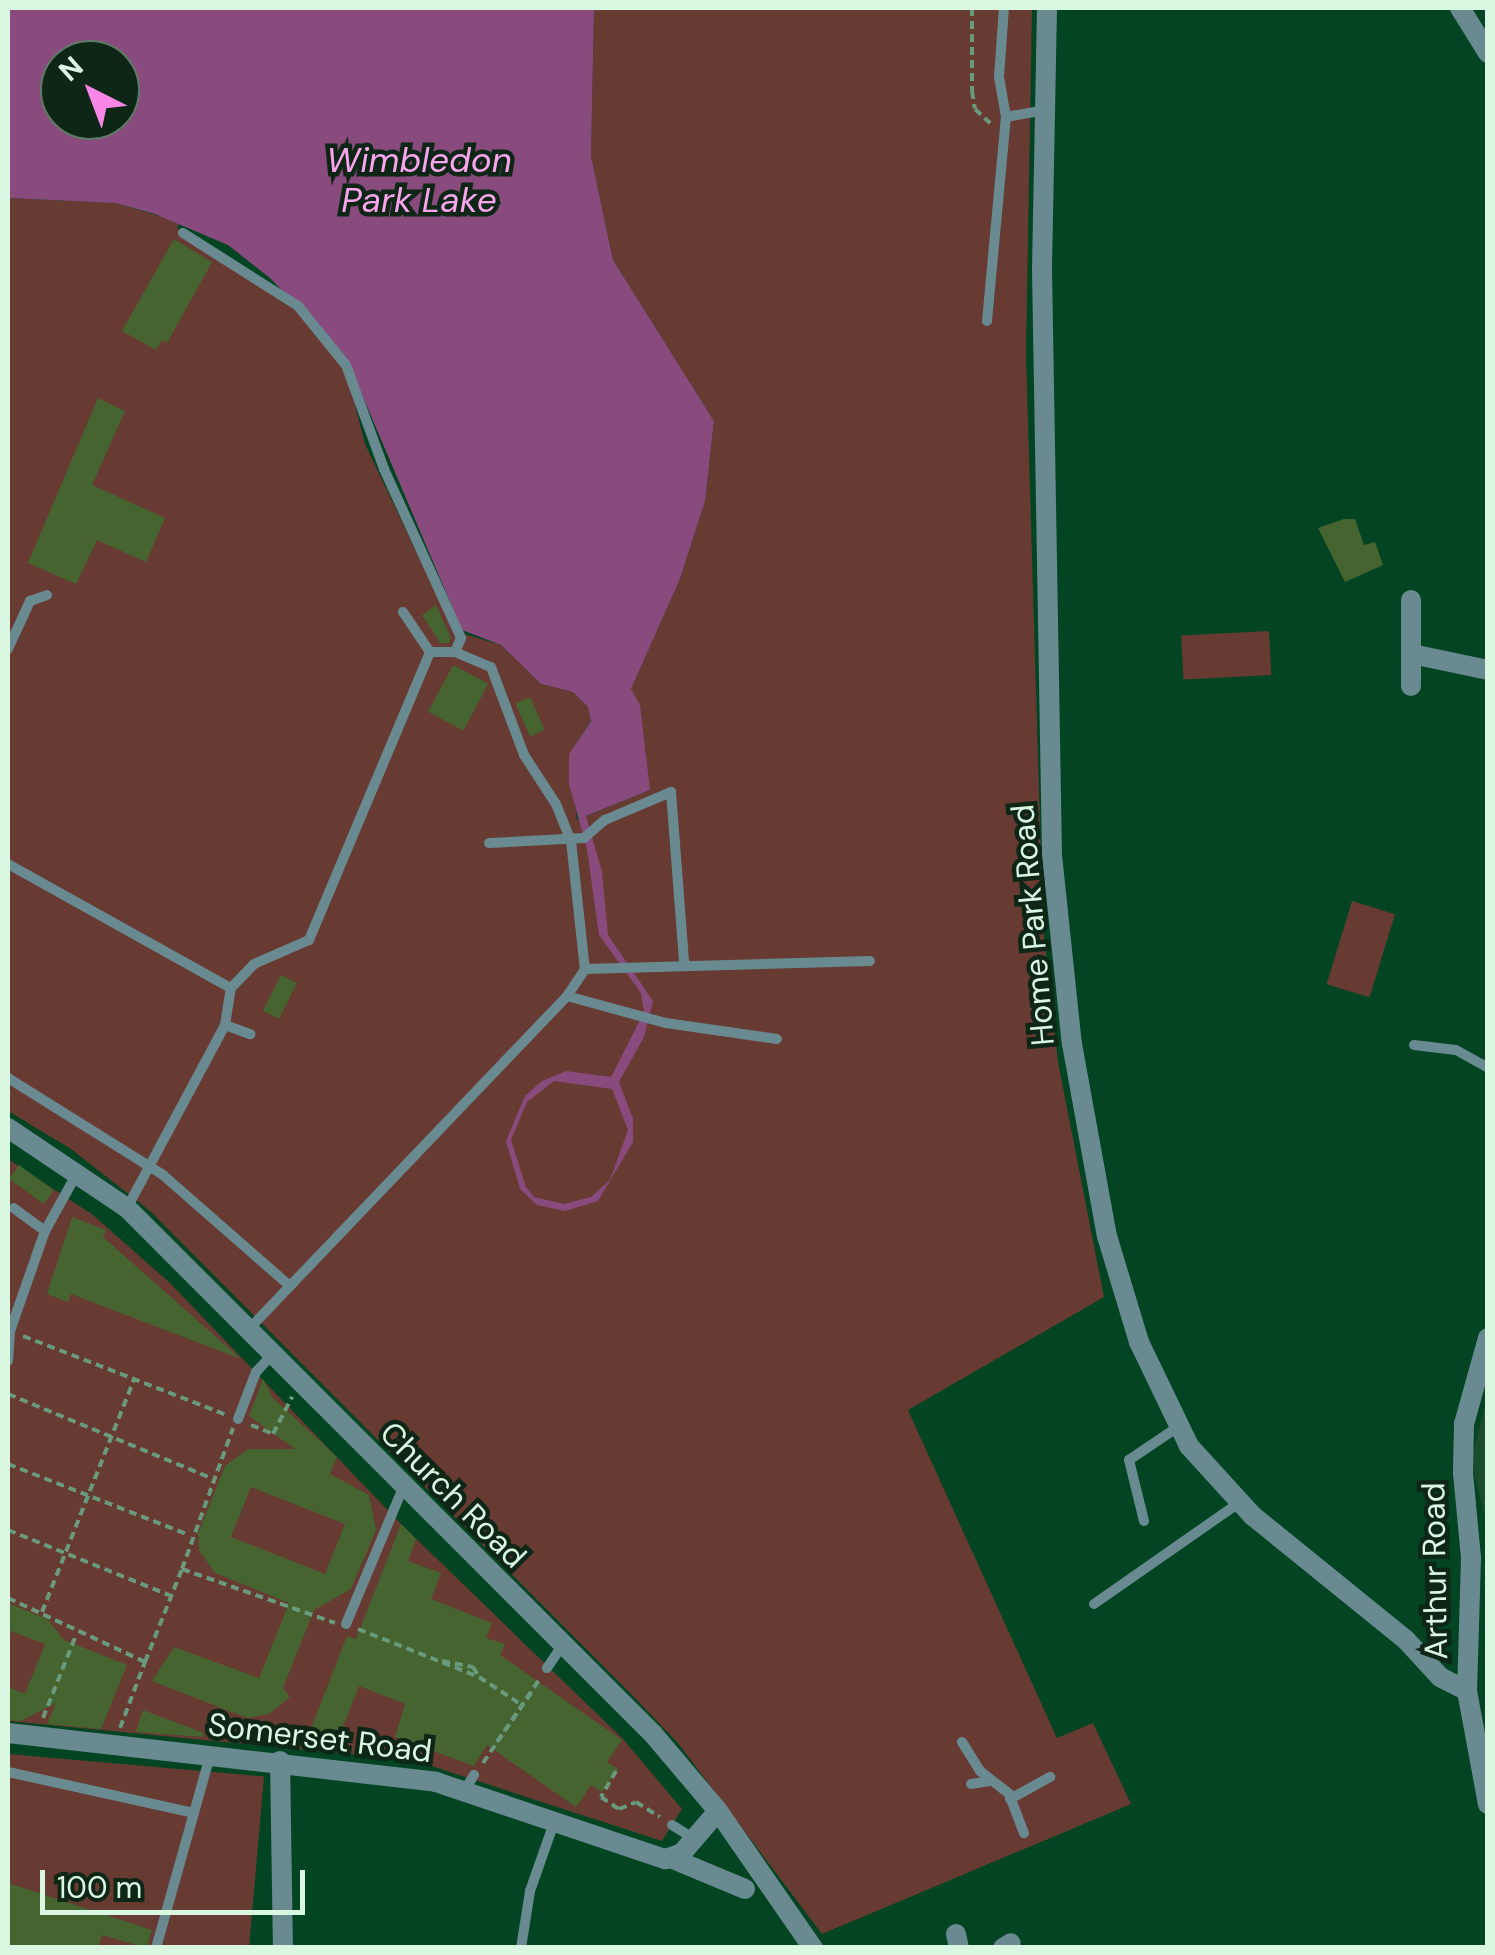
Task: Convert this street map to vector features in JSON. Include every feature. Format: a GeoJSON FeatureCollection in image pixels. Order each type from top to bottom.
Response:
{"type":"FeatureCollection","features":[{"type":"Feature","properties":{"kind":"street","name":"Home Park Road"},"geometry":{"type":"LineString","coordinates":[[1046,8],[1042,382],[1059,951],[1107,1236],[1139,1342],[1178,1427],[1240,1502],[1406,1640],[1440,1677],[1467,1691]]}},
{"type":"Feature","properties":{"kind":"street"},"geometry":{"type":"LineString","coordinates":[[1460,8],[1488,53]]}},
{"type":"Feature","properties":{"kind":"street"},"geometry":{"type":"LineString","coordinates":[[1411,600],[1411,686]]}},
{"type":"Feature","properties":{"kind":"street"},"geometry":{"type":"LineString","coordinates":[[1412,654],[1488,670]]}},
{"type":"Feature","properties":{"kind":"street","name":"Church Road"},"geometry":{"type":"LineString","coordinates":[[8,1128],[127,1208],[403,1488],[654,1734],[718,1812],[813,1948]]}},
{"type":"Feature","properties":{"kind":"street","name":"Arthur Road"},"geometry":{"type":"LineString","coordinates":[[1488,1338],[1464,1424],[1472,1612],[1467,1691],[1488,1804]]}},
{"type":"Feature","properties":{"kind":"street","name":"Somerset Road"},"geometry":{"type":"LineString","coordinates":[[8,1733],[360,1768],[469,1783],[556,1820],[673,1859],[745,1889]]}},
{"type":"Feature","properties":{"kind":"street"},"geometry":{"type":"LineString","coordinates":[[280,1762],[283,1948]]}},
{"type":"Feature","properties":{"kind":"street"},"geometry":{"type":"LineString","coordinates":[[673,1859],[718,1812]]}},
{"type":"Feature","properties":{"kind":"lane"},"geometry":{"type":"LineString","coordinates":[[987,321],[1000,130],[1006,116],[999,77],[1004,8]]}},
{"type":"Feature","properties":{"kind":"lane"},"geometry":{"type":"LineString","coordinates":[[1006,116],[1044,110]]}},
{"type":"Feature","properties":{"kind":"lane"},"geometry":{"type":"LineString","coordinates":[[183,233],[298,306],[346,365],[384,468],[461,638],[455,652]]}},
{"type":"Feature","properties":{"kind":"lane"},"geometry":{"type":"LineString","coordinates":[[8,649],[30,600],[47,595]]}},
{"type":"Feature","properties":{"kind":"lane"},"geometry":{"type":"LineString","coordinates":[[403,612],[430,652]]}},
{"type":"Feature","properties":{"kind":"lane"},"geometry":{"type":"LineString","coordinates":[[249,1329],[567,996],[585,969],[571,842],[524,755],[491,667],[455,652],[430,652]]}},
{"type":"Feature","properties":{"kind":"lane"},"geometry":{"type":"LineString","coordinates":[[127,1208],[152,1168],[225,1025],[231,988],[254,964],[308,940],[430,652]]}},
{"type":"Feature","properties":{"kind":"lane"},"geometry":{"type":"LineString","coordinates":[[489,843],[517,837],[571,842],[648,798],[671,792],[684,962]]}},
{"type":"Feature","properties":{"kind":"lane"},"geometry":{"type":"LineString","coordinates":[[8,864],[231,988]]}},
{"type":"Feature","properties":{"kind":"lane"},"geometry":{"type":"LineString","coordinates":[[585,969],[684,962],[870,961]]}},
{"type":"Feature","properties":{"kind":"lane"},"geometry":{"type":"LineString","coordinates":[[567,996],[647,1018],[777,1039]]}},
{"type":"Feature","properties":{"kind":"lane"},"geometry":{"type":"LineString","coordinates":[[225,1025],[250,1034]]}},
{"type":"Feature","properties":{"kind":"lane"},"geometry":{"type":"LineString","coordinates":[[1414,1045],[1456,1050],[1488,1068]]}},
{"type":"Feature","properties":{"kind":"lane"},"geometry":{"type":"LineString","coordinates":[[8,1078],[152,1168],[290,1286]]}},
{"type":"Feature","properties":{"kind":"lane"},"geometry":{"type":"LineString","coordinates":[[8,1360],[10,1331],[44,1230],[78,1172]]}},
{"type":"Feature","properties":{"kind":"lane"},"geometry":{"type":"LineString","coordinates":[[14,1208],[44,1230]]}},
{"type":"Feature","properties":{"kind":"lane"},"geometry":{"type":"LineString","coordinates":[[238,1420],[256,1372],[272,1355]]}},
{"type":"Feature","properties":{"kind":"lane"},"geometry":{"type":"LineString","coordinates":[[1144,1521],[1129,1460],[1178,1427]]}},
{"type":"Feature","properties":{"kind":"lane"},"geometry":{"type":"LineString","coordinates":[[346,1624],[403,1488]]}},
{"type":"Feature","properties":{"kind":"lane"},"geometry":{"type":"LineString","coordinates":[[1094,1604],[1240,1502]]}},
{"type":"Feature","properties":{"kind":"lane"},"geometry":{"type":"LineString","coordinates":[[547,1668],[562,1646]]}},
{"type":"Feature","properties":{"kind":"lane"},"geometry":{"type":"LineString","coordinates":[[962,1742],[992,1782],[1010,1798],[1024,1833]]}},
{"type":"Feature","properties":{"kind":"lane"},"geometry":{"type":"LineString","coordinates":[[156,1948],[210,1754]]}},
{"type":"Feature","properties":{"kind":"lane"},"geometry":{"type":"LineString","coordinates":[[8,1772],[194,1812]]}},
{"type":"Feature","properties":{"kind":"lane"},"geometry":{"type":"LineString","coordinates":[[1010,1798],[1050,1776]]}},
{"type":"Feature","properties":{"kind":"lane"},"geometry":{"type":"LineString","coordinates":[[971,1784],[992,1782]]}},
{"type":"Feature","properties":{"kind":"lane"},"geometry":{"type":"LineString","coordinates":[[522,1948],[530,1891],[556,1820]]}},
{"type":"Feature","properties":{"kind":"lane"},"geometry":{"type":"LineString","coordinates":[[672,1825],[694,1840]]}},
{"type":"Feature","properties":{"kind":"path"},"geometry":{"type":"LineString","coordinates":[[972,8],[975,109],[1000,130]]}},
{"type":"Feature","properties":{"kind":"path"},"geometry":{"type":"LineString","coordinates":[[10,1331],[273,1434],[286,1403]]}},
{"type":"Feature","properties":{"kind":"path"},"geometry":{"type":"LineString","coordinates":[[42,1612],[134,1380]]}},
{"type":"Feature","properties":{"kind":"path"},"geometry":{"type":"LineString","coordinates":[[8,1394],[211,1478]]}},
{"type":"Feature","properties":{"kind":"path"},"geometry":{"type":"LineString","coordinates":[[119,1730],[182,1569],[189,1536],[211,1478],[238,1420]]}},
{"type":"Feature","properties":{"kind":"path"},"geometry":{"type":"LineString","coordinates":[[8,1464],[189,1536]]}},
{"type":"Feature","properties":{"kind":"path"},"geometry":{"type":"LineString","coordinates":[[8,1530],[171,1596]]}},
{"type":"Feature","properties":{"kind":"path"},"geometry":{"type":"LineString","coordinates":[[182,1569],[320,1622],[346,1624],[442,1661],[479,1677],[524,1708]]}},
{"type":"Feature","properties":{"kind":"path"},"geometry":{"type":"LineString","coordinates":[[8,1598],[42,1612],[76,1635],[145,1662]]}},
{"type":"Feature","properties":{"kind":"path"},"geometry":{"type":"LineString","coordinates":[[43,1718],[76,1635]]}},
{"type":"Feature","properties":{"kind":"path"},"geometry":{"type":"LineString","coordinates":[[442,1661],[473,1667],[479,1677]]}},
{"type":"Feature","properties":{"kind":"path"},"geometry":{"type":"LineString","coordinates":[[469,1783],[524,1708],[547,1668]]}},
{"type":"Feature","properties":{"kind":"path"},"geometry":{"type":"LineString","coordinates":[[616,1771],[602,1797],[619,1809],[638,1803],[672,1825]]}},
{"type":"Feature","properties":{"kind":"shaded area"},"geometry":{"type":"Polygon","coordinates":[[[594,8],[1032,8],[1026,354],[1043,927],[1058,1062],[1104,1297],[908,1410],[1057,1738],[1093,1723],[1131,1804],[822,1934],[678,1743],[630,1693],[150,1211],[71,1149],[8,1111],[8,198],[115,203],[180,222],[177,228],[228,256],[308,319],[347,374],[365,444],[454,631],[501,645],[541,684],[573,692],[588,707],[591,720],[569,755],[577,820],[650,790],[631,689],[680,579],[705,501],[714,421],[613,260],[591,156],[594,8]]]}},
{"type":"Feature","properties":{"kind":"shaded area"},"geometry":{"type":"Polygon","coordinates":[[[1269,631],[1271,675],[1183,680],[1181,636],[1269,631]]]}},
{"type":"Feature","properties":{"kind":"shaded area"},"geometry":{"type":"Polygon","coordinates":[[[1352,901],[1395,914],[1370,997],[1327,984],[1352,901]]]}},
{"type":"Feature","properties":{"kind":"shaded area"},"geometry":{"type":"Polygon","coordinates":[[[8,1159],[93,1215],[170,1283],[401,1524],[623,1739],[682,1809],[662,1841],[413,1760],[8,1721],[8,1159]]]}},
{"type":"Feature","properties":{"kind":"shaded area"},"geometry":{"type":"Polygon","coordinates":[[[1487,1397],[1487,1525],[1471,1461],[1487,1397]]]}},
{"type":"Feature","properties":{"kind":"shaded area"},"geometry":{"type":"Polygon","coordinates":[[[8,1754],[264,1776],[249,1948],[8,1948],[8,1754]]]}},
{"type":"Feature","properties":{"kind":"water","name":"Wimbledon Park Lake"},"geometry":{"type":"Polygon","coordinates":[[[8,8],[594,8],[591,156],[613,260],[714,421],[705,501],[680,579],[631,689],[640,705],[650,790],[586,816],[602,872],[608,935],[653,1001],[644,1037],[619,1082],[633,1119],[633,1142],[598,1201],[565,1211],[537,1205],[520,1189],[506,1141],[525,1096],[542,1081],[566,1071],[611,1077],[644,1012],[641,993],[599,935],[587,849],[569,784],[569,754],[591,721],[588,707],[573,692],[541,684],[501,645],[462,630],[346,357],[270,278],[228,245],[155,214],[115,203],[8,198],[8,8]],[[554,1081],[527,1102],[511,1140],[526,1187],[534,1197],[564,1204],[591,1197],[610,1180],[628,1130],[612,1089],[554,1081]]]}},
{"type":"Feature","properties":{"kind":"building"},"geometry":{"type":"Polygon","coordinates":[[[174,239],[212,262],[167,343],[162,340],[156,350],[122,331],[174,239]]]}},
{"type":"Feature","properties":{"kind":"building"},"geometry":{"type":"Polygon","coordinates":[[[98,398],[125,411],[92,485],[165,518],[146,562],[97,540],[76,584],[28,563],[98,398]]]}},
{"type":"Feature","properties":{"kind":"building"},"geometry":{"type":"Polygon","coordinates":[[[1355,519],[1364,545],[1375,542],[1383,565],[1345,582],[1318,528],[1355,519]]]}},
{"type":"Feature","properties":{"kind":"building"},"geometry":{"type":"Polygon","coordinates":[[[436,605],[451,638],[449,643],[440,643],[422,615],[436,605]]]}},
{"type":"Feature","properties":{"kind":"building"},"geometry":{"type":"Polygon","coordinates":[[[453,665],[488,684],[463,731],[428,712],[453,665]]]}},
{"type":"Feature","properties":{"kind":"building"},"geometry":{"type":"Polygon","coordinates":[[[530,697],[545,730],[530,736],[515,704],[530,697]]]}},
{"type":"Feature","properties":{"kind":"building"},"geometry":{"type":"Polygon","coordinates":[[[281,975],[297,983],[279,1019],[263,1011],[281,975]]]}},
{"type":"Feature","properties":{"kind":"building"},"geometry":{"type":"Polygon","coordinates":[[[19,1165],[54,1190],[44,1204],[9,1179],[19,1165]]]}},
{"type":"Feature","properties":{"kind":"building"},"geometry":{"type":"Polygon","coordinates":[[[72,1217],[106,1230],[103,1237],[241,1359],[71,1294],[68,1302],[47,1294],[72,1217]]]}},
{"type":"Feature","properties":{"kind":"building"},"geometry":{"type":"Polygon","coordinates":[[[263,1379],[273,1398],[337,1457],[330,1474],[369,1495],[376,1530],[351,1589],[314,1610],[283,1688],[290,1697],[269,1714],[247,1718],[152,1681],[174,1647],[259,1678],[289,1603],[215,1573],[199,1550],[198,1534],[225,1466],[248,1449],[295,1449],[249,1416],[263,1379]],[[251,1487],[231,1537],[325,1574],[345,1524],[251,1487]]]}},
{"type":"Feature","properties":{"kind":"building"},"geometry":{"type":"Polygon","coordinates":[[[401,1524],[416,1539],[408,1561],[441,1573],[431,1599],[492,1623],[486,1638],[505,1644],[500,1655],[622,1740],[607,1762],[618,1769],[602,1792],[591,1785],[576,1807],[487,1745],[474,1766],[395,1737],[405,1704],[359,1686],[337,1742],[310,1731],[347,1636],[356,1639],[401,1524]]]}},
{"type":"Feature","properties":{"kind":"building"},"geometry":{"type":"Polygon","coordinates":[[[8,1603],[47,1619],[64,1640],[127,1665],[101,1729],[47,1724],[56,1703],[21,1721],[8,1720],[8,1687],[25,1694],[45,1644],[8,1630],[8,1603]]]}},
{"type":"Feature","properties":{"kind":"building"},"geometry":{"type":"Polygon","coordinates":[[[143,1710],[204,1733],[203,1737],[136,1732],[143,1710]]]}},
{"type":"Feature","properties":{"kind":"building"},"geometry":{"type":"Polygon","coordinates":[[[8,1883],[152,1930],[147,1948],[102,1935],[98,1948],[8,1948],[8,1883]]]}}]}
